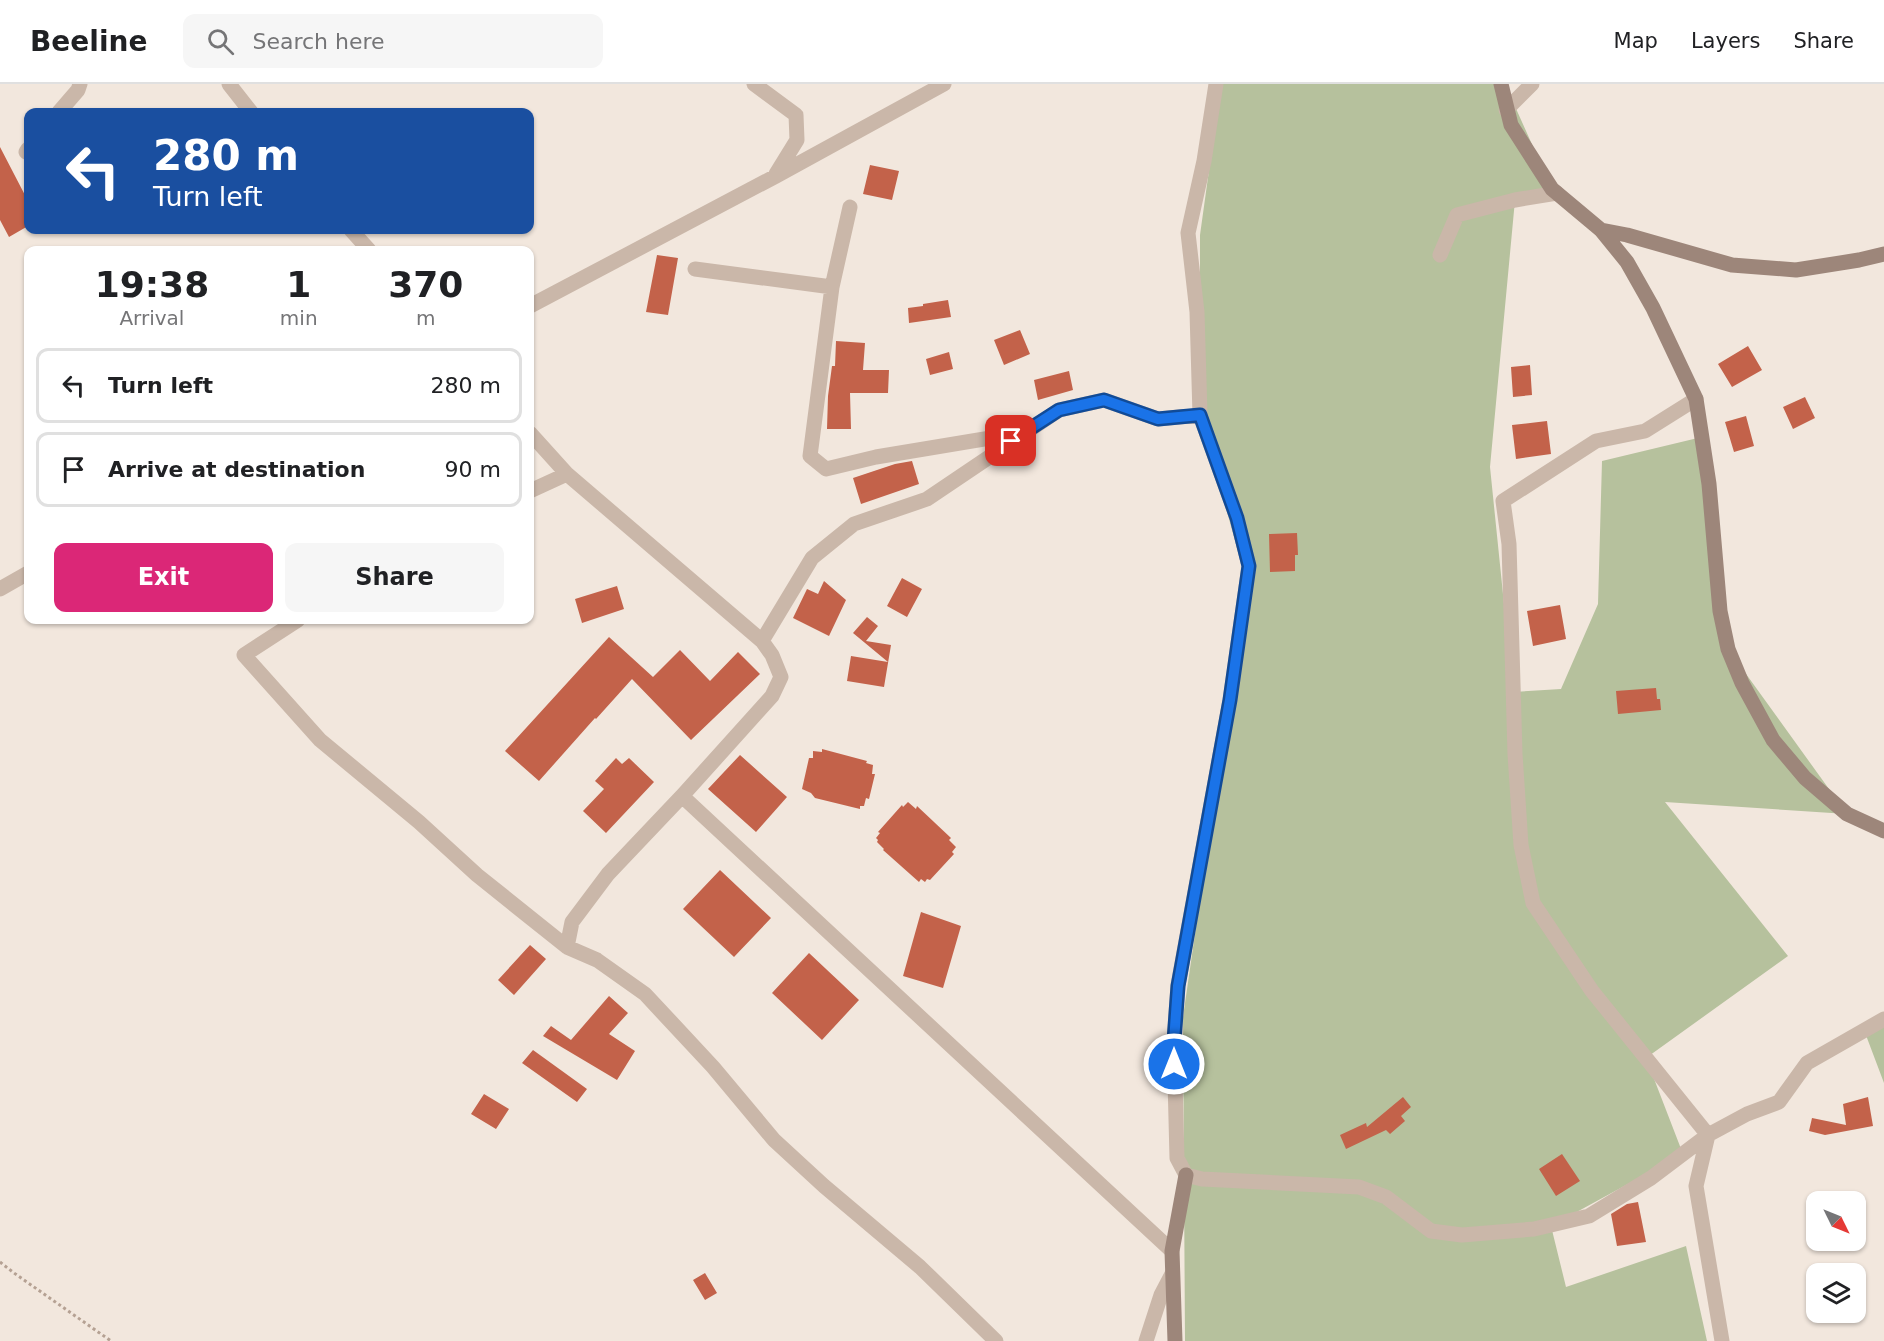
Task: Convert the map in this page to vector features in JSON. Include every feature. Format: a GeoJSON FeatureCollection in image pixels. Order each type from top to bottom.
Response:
{"type":"FeatureCollection","features":[{"type":"Feature","properties":{"kind":"street"},"geometry":{"type":"LineString","coordinates":[[62,108],[78,90],[80,84]]}},
{"type":"Feature","properties":{"kind":"street"},"geometry":{"type":"LineString","coordinates":[[229,84],[248,108]]}},
{"type":"Feature","properties":{"kind":"street"},"geometry":{"type":"LineString","coordinates":[[754,84],[796,115],[797,140],[776,176]]}},
{"type":"Feature","properties":{"kind":"street"},"geometry":{"type":"LineString","coordinates":[[534,304],[944,84]]}},
{"type":"Feature","properties":{"kind":"street"},"geometry":{"type":"LineString","coordinates":[[1174,1341],[1172,1251],[1186,1175],[1178,1158],[1174,1041],[1178,986],[1230,700],[1249,566],[1237,518],[1200,415],[1197,312],[1188,233],[1216,84]]}},
{"type":"Feature","properties":{"kind":"street"},"geometry":{"type":"LineString","coordinates":[[1501,84],[1511,125],[1551,189],[1601,230],[1628,262],[1653,308],[1696,399],[1708,484],[1720,611],[1728,649],[1742,683],[1773,740],[1805,778],[1847,814],[1884,831]]}},
{"type":"Feature","properties":{"kind":"street"},"geometry":{"type":"LineString","coordinates":[[1506,110],[1532,84]]}},
{"type":"Feature","properties":{"kind":"street"},"geometry":{"type":"LineString","coordinates":[[1440,255],[1457,215],[1515,200],[1557,193]]}},
{"type":"Feature","properties":{"kind":"street"},"geometry":{"type":"LineString","coordinates":[[850,207],[831,287],[810,456],[826,469],[899,453],[1025,432]]}},
{"type":"Feature","properties":{"kind":"street"},"geometry":{"type":"LineString","coordinates":[[1601,230],[1627,235],[1732,265],[1796,270],[1884,254]]}},
{"type":"Feature","properties":{"kind":"street"},"geometry":{"type":"LineString","coordinates":[[355,234],[365,246]]}},
{"type":"Feature","properties":{"kind":"street"},"geometry":{"type":"LineString","coordinates":[[695,269],[831,287]]}},
{"type":"Feature","properties":{"kind":"street"},"geometry":{"type":"LineString","coordinates":[[1696,399],[1646,431],[1596,441],[1503,501],[1509,544],[1515,754],[1521,845],[1533,903],[1592,991],[1708,1135]]}},
{"type":"Feature","properties":{"kind":"street"},"geometry":{"type":"LineString","coordinates":[[762,641],[812,558],[854,524],[927,499],[1059,410],[1104,400],[1158,419],[1200,415]]}},
{"type":"Feature","properties":{"kind":"street"},"geometry":{"type":"LineString","coordinates":[[534,437],[567,474],[762,641],[772,655],[781,677],[771,696],[682,796],[608,874],[572,922],[567,947]]}},
{"type":"Feature","properties":{"kind":"street"},"geometry":{"type":"LineString","coordinates":[[534,489],[567,474]]}},
{"type":"Feature","properties":{"kind":"street"},"geometry":{"type":"LineString","coordinates":[[0,588],[24,575]]}},
{"type":"Feature","properties":{"kind":"street"},"geometry":{"type":"LineString","coordinates":[[292,624],[244,655],[320,740],[419,822],[477,875],[567,947],[597,960],[645,994],[712,1067],[774,1140],[824,1186],[920,1267],[996,1341]]}},
{"type":"Feature","properties":{"kind":"street"},"geometry":{"type":"LineString","coordinates":[[682,796],[1172,1251]]}},
{"type":"Feature","properties":{"kind":"street"},"geometry":{"type":"LineString","coordinates":[[1186,1175],[1202,1179],[1359,1187],[1386,1197],[1431,1231],[1462,1235],[1534,1229],[1589,1216],[1651,1178],[1708,1135],[1747,1114],[1779,1102],[1808,1063],[1884,1019]]}},
{"type":"Feature","properties":{"kind":"street"},"geometry":{"type":"LineString","coordinates":[[1708,1135],[1696,1186],[1722,1341]]}},
{"type":"Feature","properties":{"kind":"street"},"geometry":{"type":"LineString","coordinates":[[1146,1341],[1161,1295],[1172,1274]]}},
{"type":"Feature","properties":{"kind":"path"},"geometry":{"type":"LineString","coordinates":[[0,1262],[111,1341]]}},
{"type":"Feature","properties":{"kind":"green space"},"geometry":{"type":"Polygon","coordinates":[[[1221,84],[1505,84],[1552,189],[1515,200],[1490,467],[1513,692],[1561,689],[1598,604],[1602,461],[1702,437],[1728,649],[1847,814],[1665,802],[1788,956],[1646,1058],[1683,1154],[1551,1226],[1566,1287],[1686,1246],[1707,1341],[1185,1341],[1183,1017],[1246,580],[1200,415],[1200,235],[1221,84]]]}},
{"type":"Feature","properties":{"kind":"green space"},"geometry":{"type":"Polygon","coordinates":[[[1884,1021],[1884,1083],[1864,1030],[1884,1021]]]}},
{"type":"Feature","properties":{"kind":"building"},"geometry":{"type":"Polygon","coordinates":[[[0,147],[24,193],[24,228],[9,237],[0,220],[0,147]]]}},
{"type":"Feature","properties":{"kind":"building"},"geometry":{"type":"Polygon","coordinates":[[[870,165],[899,171],[892,200],[863,194],[870,165]]]}},
{"type":"Feature","properties":{"kind":"building"},"geometry":{"type":"Polygon","coordinates":[[[657,255],[678,258],[668,315],[646,312],[657,255]]]}},
{"type":"Feature","properties":{"kind":"building"},"geometry":{"type":"Polygon","coordinates":[[[948,300],[951,317],[909,323],[908,308],[948,300]]]}},
{"type":"Feature","properties":{"kind":"building"},"geometry":{"type":"Polygon","coordinates":[[[1020,330],[1030,354],[1004,365],[994,340],[1020,330]]]}},
{"type":"Feature","properties":{"kind":"building"},"geometry":{"type":"Polygon","coordinates":[[[836,341],[865,343],[863,370],[889,370],[888,393],[850,393],[851,429],[827,429],[828,396],[832,366],[835,366],[836,341]]]}},
{"type":"Feature","properties":{"kind":"building"},"geometry":{"type":"Polygon","coordinates":[[[1748,346],[1762,370],[1732,387],[1718,364],[1748,346]]]}},
{"type":"Feature","properties":{"kind":"building"},"geometry":{"type":"Polygon","coordinates":[[[949,352],[953,369],[930,375],[926,359],[949,352]]]}},
{"type":"Feature","properties":{"kind":"building"},"geometry":{"type":"Polygon","coordinates":[[[1530,365],[1532,395],[1513,397],[1511,367],[1530,365]]]}},
{"type":"Feature","properties":{"kind":"building"},"geometry":{"type":"Polygon","coordinates":[[[1069,371],[1073,390],[1038,400],[1034,380],[1069,371]]]}},
{"type":"Feature","properties":{"kind":"building"},"geometry":{"type":"Polygon","coordinates":[[[1805,397],[1815,418],[1793,429],[1783,407],[1805,397]]]}},
{"type":"Feature","properties":{"kind":"building"},"geometry":{"type":"Polygon","coordinates":[[[1746,416],[1754,446],[1734,452],[1725,422],[1746,416]]]}},
{"type":"Feature","properties":{"kind":"building"},"geometry":{"type":"Polygon","coordinates":[[[1547,421],[1551,454],[1516,459],[1512,425],[1547,421]]]}},
{"type":"Feature","properties":{"kind":"building"},"geometry":{"type":"Polygon","coordinates":[[[912,461],[919,484],[861,504],[853,478],[895,464],[912,461]]]}},
{"type":"Feature","properties":{"kind":"building"},"geometry":{"type":"Polygon","coordinates":[[[1297,533],[1298,555],[1295,555],[1295,571],[1270,572],[1269,534],[1297,533]]]}},
{"type":"Feature","properties":{"kind":"building"},"geometry":{"type":"Polygon","coordinates":[[[902,578],[922,589],[907,617],[887,606],[902,578]]]}},
{"type":"Feature","properties":{"kind":"building"},"geometry":{"type":"Polygon","coordinates":[[[824,581],[846,600],[829,636],[793,618],[807,589],[818,594],[824,581]]]}},
{"type":"Feature","properties":{"kind":"building"},"geometry":{"type":"Polygon","coordinates":[[[617,586],[624,609],[582,623],[575,599],[617,586]]]}},
{"type":"Feature","properties":{"kind":"building"},"geometry":{"type":"Polygon","coordinates":[[[1560,605],[1566,639],[1533,646],[1527,611],[1560,605]]]}},
{"type":"Feature","properties":{"kind":"building"},"geometry":{"type":"Polygon","coordinates":[[[867,617],[878,626],[866,641],[891,645],[884,687],[847,681],[851,656],[888,662],[853,633],[867,617]]]}},
{"type":"Feature","properties":{"kind":"building"},"geometry":{"type":"Polygon","coordinates":[[[609,637],[653,677],[680,650],[710,681],[738,652],[760,674],[691,740],[632,679],[539,781],[505,751],[609,637]]]}},
{"type":"Feature","properties":{"kind":"building"},"geometry":{"type":"Polygon","coordinates":[[[1656,688],[1661,710],[1618,714],[1616,691],[1656,688]]]}},
{"type":"Feature","properties":{"kind":"building"},"geometry":{"type":"Polygon","coordinates":[[[822,749],[867,761],[866,763],[873,765],[872,774],[875,774],[869,799],[866,798],[864,806],[860,806],[860,809],[815,798],[811,793],[802,789],[809,758],[813,758],[813,751],[822,752],[822,749]]]}},
{"type":"Feature","properties":{"kind":"building"},"geometry":{"type":"Polygon","coordinates":[[[740,755],[787,797],[756,832],[708,789],[740,755]]]}},
{"type":"Feature","properties":{"kind":"building"},"geometry":{"type":"Polygon","coordinates":[[[616,758],[622,764],[629,758],[654,782],[606,833],[583,811],[604,789],[595,781],[616,758]]]}},
{"type":"Feature","properties":{"kind":"building"},"geometry":{"type":"Polygon","coordinates":[[[908,802],[916,809],[917,806],[951,838],[949,840],[956,847],[952,852],[954,854],[930,880],[927,879],[925,882],[921,879],[919,882],[883,850],[876,838],[880,833],[878,832],[902,805],[903,807],[908,802]]]}},
{"type":"Feature","properties":{"kind":"building"},"geometry":{"type":"Polygon","coordinates":[[[720,870],[771,918],[734,957],[683,909],[720,870]]]}},
{"type":"Feature","properties":{"kind":"building"},"geometry":{"type":"Polygon","coordinates":[[[921,912],[961,926],[943,988],[903,976],[921,912]]]}},
{"type":"Feature","properties":{"kind":"building"},"geometry":{"type":"Polygon","coordinates":[[[530,945],[546,959],[514,995],[498,980],[530,945]]]}},
{"type":"Feature","properties":{"kind":"building"},"geometry":{"type":"Polygon","coordinates":[[[809,953],[859,1000],[822,1040],[772,993],[809,953]]]}},
{"type":"Feature","properties":{"kind":"building"},"geometry":{"type":"Polygon","coordinates":[[[609,996],[628,1013],[609,1034],[635,1051],[617,1080],[543,1036],[551,1026],[571,1040],[609,996]]]}},
{"type":"Feature","properties":{"kind":"building"},"geometry":{"type":"Polygon","coordinates":[[[533,1050],[587,1089],[577,1102],[522,1063],[533,1050]]]}},
{"type":"Feature","properties":{"kind":"building"},"geometry":{"type":"Polygon","coordinates":[[[484,1094],[509,1109],[496,1129],[471,1114],[484,1094]]]}},
{"type":"Feature","properties":{"kind":"building"},"geometry":{"type":"Polygon","coordinates":[[[1403,1097],[1411,1107],[1401,1116],[1405,1121],[1390,1134],[1386,1130],[1346,1149],[1340,1135],[1366,1123],[1367,1127],[1403,1097]]]}},
{"type":"Feature","properties":{"kind":"building"},"geometry":{"type":"Polygon","coordinates":[[[1868,1097],[1873,1126],[1825,1135],[1809,1131],[1812,1118],[1846,1125],[1843,1104],[1868,1097]]]}},
{"type":"Feature","properties":{"kind":"building"},"geometry":{"type":"Polygon","coordinates":[[[1562,1154],[1580,1181],[1556,1196],[1539,1169],[1562,1154]]]}},
{"type":"Feature","properties":{"kind":"building"},"geometry":{"type":"Polygon","coordinates":[[[1638,1202],[1646,1242],[1617,1246],[1611,1214],[1627,1204],[1638,1202]]]}},
{"type":"Feature","properties":{"kind":"building"},"geometry":{"type":"Polygon","coordinates":[[[705,1273],[717,1293],[705,1300],[693,1280],[705,1273]]]}},
{"type":"Feature","properties":{"kind":"route"},"geometry":{"type":"LineString","coordinates":[[1011,441],[1059,410],[1104,400],[1158,419],[1200,415],[1237,518],[1249,566],[1215,790],[1178,986],[1174,1064]]}}]}
